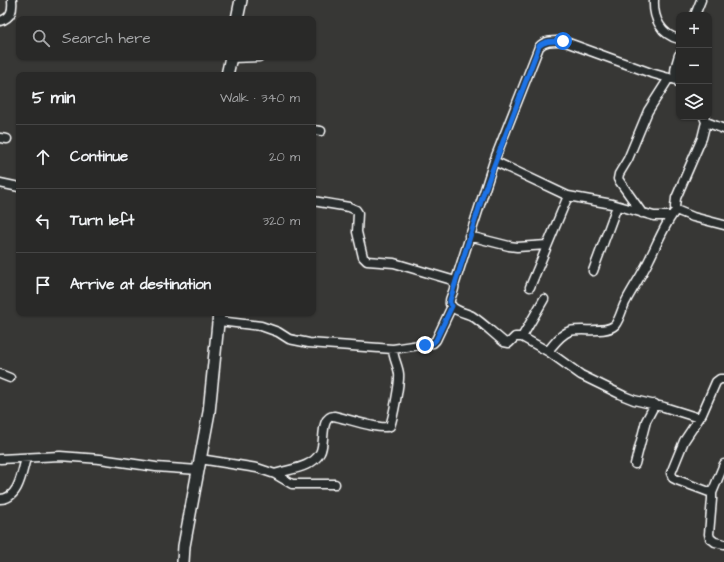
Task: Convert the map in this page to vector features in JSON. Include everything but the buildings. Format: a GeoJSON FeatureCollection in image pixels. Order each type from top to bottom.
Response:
{"type":"FeatureCollection","features":[{"type":"Feature","properties":{"kind":"street"},"geometry":{"type":"LineString","coordinates":[[0,21],[6,19],[11,13],[12,0]]}},
{"type":"Feature","properties":{"kind":"street"},"geometry":{"type":"LineString","coordinates":[[238,16],[241,0]]}},
{"type":"Feature","properties":{"kind":"street"},"geometry":{"type":"LineString","coordinates":[[654,0],[654,10],[663,31],[676,38]]}},
{"type":"Feature","properties":{"kind":"street"},"geometry":{"type":"LineString","coordinates":[[695,12],[701,0]]}},
{"type":"Feature","properties":{"kind":"street"},"geometry":{"type":"LineString","coordinates":[[675,81],[563,41],[548,41],[542,43],[539,46],[494,161],[469,236],[450,304],[472,316],[504,342],[509,343],[515,337],[522,337],[548,351],[587,378],[628,398],[655,404],[699,418]]}},
{"type":"Feature","properties":{"kind":"street"},"geometry":{"type":"LineString","coordinates":[[228,72],[230,60]]}},
{"type":"Feature","properties":{"kind":"street"},"geometry":{"type":"LineString","coordinates":[[642,213],[618,179],[618,176],[628,159],[648,110],[675,81],[676,68]]}},
{"type":"Feature","properties":{"kind":"street"},"geometry":{"type":"LineString","coordinates":[[548,351],[562,336],[570,332],[576,330],[605,330],[616,324],[626,300],[644,270],[674,213],[676,198],[700,142],[705,120]]}},
{"type":"Feature","properties":{"kind":"street"},"geometry":{"type":"LineString","coordinates":[[707,120],[724,129]]}},
{"type":"Feature","properties":{"kind":"street"},"geometry":{"type":"LineString","coordinates":[[494,161],[568,196],[662,217],[674,213],[724,225]]}},
{"type":"Feature","properties":{"kind":"street"},"geometry":{"type":"LineString","coordinates":[[0,183],[16,186]]}},
{"type":"Feature","properties":{"kind":"street"},"geometry":{"type":"LineString","coordinates":[[530,287],[568,196]]}},
{"type":"Feature","properties":{"kind":"street"},"geometry":{"type":"LineString","coordinates":[[316,202],[349,207],[356,210],[358,213],[356,226],[357,232],[363,256],[367,261],[394,263],[447,278],[455,283]]}},
{"type":"Feature","properties":{"kind":"street"},"geometry":{"type":"LineString","coordinates":[[593,271],[617,206]]}},
{"type":"Feature","properties":{"kind":"street"},"geometry":{"type":"LineString","coordinates":[[469,236],[517,247],[547,244]]}},
{"type":"Feature","properties":{"kind":"street"},"geometry":{"type":"LineString","coordinates":[[522,337],[544,298]]}},
{"type":"Feature","properties":{"kind":"street"},"geometry":{"type":"LineString","coordinates":[[183,562],[184,546],[209,412],[219,317],[261,326],[299,342],[392,350],[433,343],[436,340],[452,306]]}},
{"type":"Feature","properties":{"kind":"street"},"geometry":{"type":"LineString","coordinates":[[275,474],[309,464],[315,459],[320,453],[325,423],[330,416],[378,427],[386,428],[390,426],[399,380],[399,372],[392,350]]}},
{"type":"Feature","properties":{"kind":"street"},"geometry":{"type":"LineString","coordinates":[[0,374],[10,378]]}},
{"type":"Feature","properties":{"kind":"street"},"geometry":{"type":"LineString","coordinates":[[712,493],[677,480],[673,478],[671,473],[685,438],[703,412],[716,382],[720,379],[724,379]]}},
{"type":"Feature","properties":{"kind":"street"},"geometry":{"type":"LineString","coordinates":[[635,464],[646,421],[655,404]]}},
{"type":"Feature","properties":{"kind":"street"},"geometry":{"type":"LineString","coordinates":[[0,459],[50,456],[85,458],[156,467],[199,464],[249,466],[275,474],[292,484],[335,484]]}},
{"type":"Feature","properties":{"kind":"street"},"geometry":{"type":"LineString","coordinates":[[0,499],[5,499],[12,495],[19,483],[26,458]]}},
{"type":"Feature","properties":{"kind":"street"},"geometry":{"type":"LineString","coordinates":[[724,464],[712,493],[709,534],[710,538],[715,542],[724,544]]}},
{"type":"Feature","properties":{"kind":"route"},"geometry":{"type":"LineString","coordinates":[[425,345],[433,343],[436,340],[452,306],[450,304],[450,300],[494,161],[539,46],[548,41],[563,41]]}}]}
